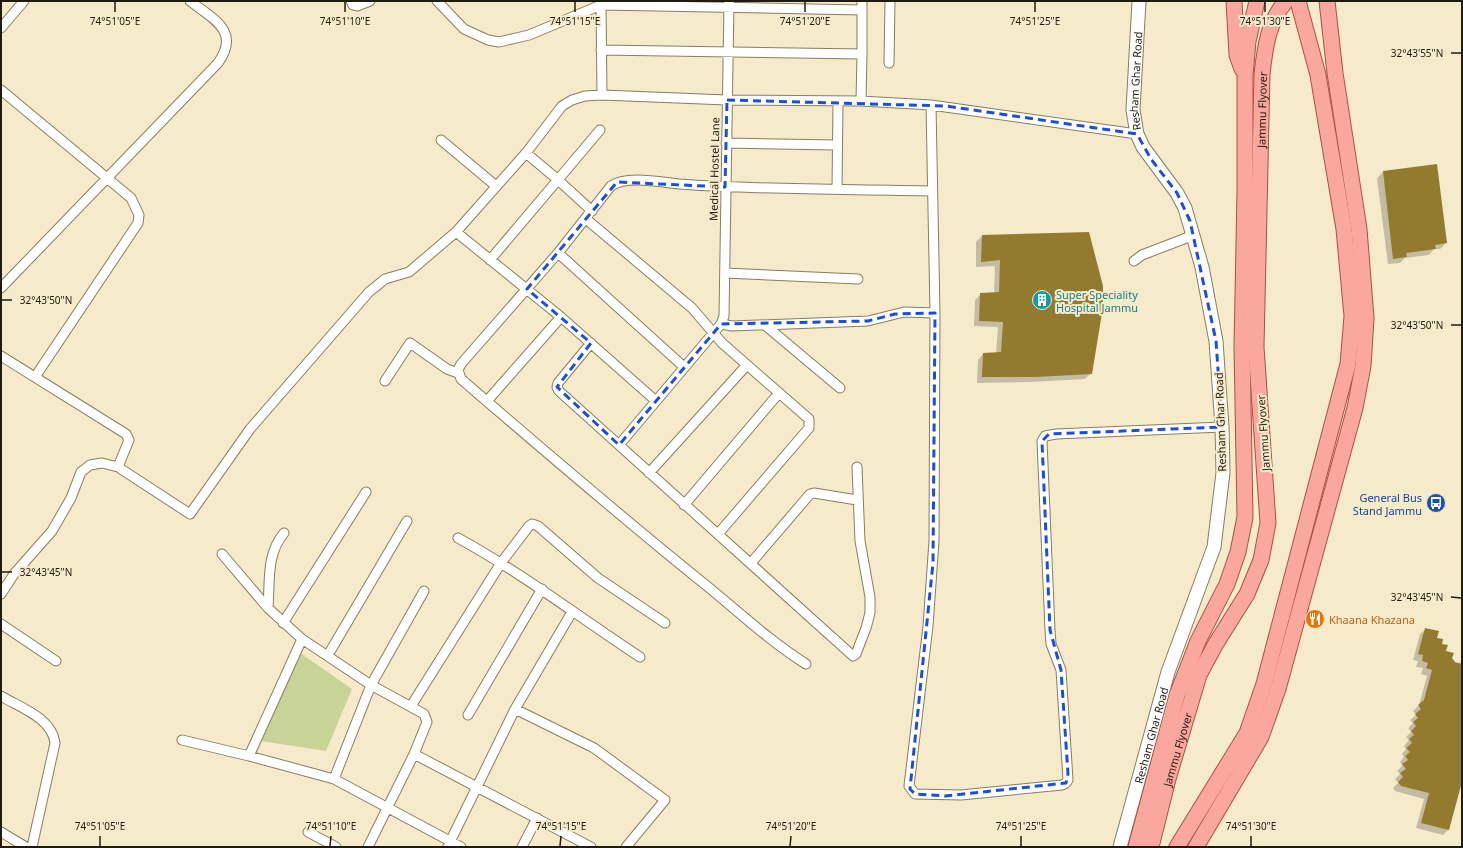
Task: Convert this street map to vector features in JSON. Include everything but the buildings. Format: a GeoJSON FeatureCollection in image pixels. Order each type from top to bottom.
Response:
{"type":"FeatureCollection","features":[{"type":"Feature","properties":{"kind":"main road"},"geometry":{"type":"LineString","coordinates":[[1234,1],[1237,55],[1245,75]]}},
{"type":"Feature","properties":{"kind":"main road","name":"Jammu Flyover"},"geometry":{"type":"LineString","coordinates":[[1151,847],[1168,779],[1199,674],[1215,645],[1247,594],[1261,560],[1268,523],[1256,347],[1262,88],[1266,43],[1274,20],[1286,1]]}},
{"type":"Feature","properties":{"kind":"main road"},"geometry":{"type":"LineString","coordinates":[[1177,847],[1247,733],[1264,684],[1348,364],[1352,316],[1344,229],[1318,75],[1298,1]]}},
{"type":"Feature","properties":{"kind":"main road"},"geometry":{"type":"LineString","coordinates":[[1196,847],[1261,737],[1278,689],[1355,408],[1363,366],[1366,318],[1359,229],[1335,73],[1327,1]]}},
{"type":"Feature","properties":{"kind":"main road","name":"Jammu Flyover"},"geometry":{"type":"LineString","coordinates":[[1136,847],[1181,683],[1198,641],[1227,584],[1238,552],[1245,517],[1242,346],[1245,193],[1244,110],[1245,75],[1255,6]]}},
{"type":"Feature","properties":{"kind":"street"},"geometry":{"type":"LineString","coordinates":[[1,28],[24,1]]}},
{"type":"Feature","properties":{"kind":"street"},"geometry":{"type":"LineString","coordinates":[[1,288],[218,63],[225,53],[227,34],[223,27],[190,1]]}},
{"type":"Feature","properties":{"kind":"street"},"geometry":{"type":"LineString","coordinates":[[351,1],[353,5],[357,6],[370,1]]}},
{"type":"Feature","properties":{"kind":"street"},"geometry":{"type":"LineString","coordinates":[[438,1],[464,29],[488,40],[500,42],[529,35],[601,5],[729,4],[862,6],[861,102]]}},
{"type":"Feature","properties":{"kind":"street"},"geometry":{"type":"LineString","coordinates":[[889,63],[890,1]]}},
{"type":"Feature","properties":{"kind":"street","name":"Resham Ghar Road"},"geometry":{"type":"LineString","coordinates":[[1120,847],[1168,672],[1214,547],[1223,474],[1222,427],[1216,341],[1202,267],[1194,235],[1185,208],[1178,193],[1151,159],[1137,134],[1133,110],[1139,1]]}},
{"type":"Feature","properties":{"kind":"street","name":"Medical Hostel Lane"},"geometry":{"type":"LineString","coordinates":[[722,324],[725,307],[726,100],[729,4]]}},
{"type":"Feature","properties":{"kind":"street"},"geometry":{"type":"LineString","coordinates":[[601,5],[602,95]]}},
{"type":"Feature","properties":{"kind":"street"},"geometry":{"type":"LineString","coordinates":[[601,50],[862,54]]}},
{"type":"Feature","properties":{"kind":"street"},"geometry":{"type":"LineString","coordinates":[[1,90],[131,198],[140,216],[138,223],[35,377]]}},
{"type":"Feature","properties":{"kind":"street"},"geometry":{"type":"LineString","coordinates":[[1,594],[14,574],[52,531],[71,498],[81,472],[90,465],[96,463],[118,468],[190,514],[250,429],[369,292],[385,279],[410,272],[456,232],[526,153],[562,106],[572,100],[585,96],[602,95],[726,100],[861,102],[931,105],[1137,134]]}},
{"type":"Feature","properties":{"kind":"street"},"geometry":{"type":"LineString","coordinates":[[837,189],[838,102]]}},
{"type":"Feature","properties":{"kind":"street"},"geometry":{"type":"LineString","coordinates":[[931,105],[934,313],[934,541],[928,626],[908,786],[915,794],[961,795],[1062,785],[1066,784],[1068,780],[1061,670],[1052,644],[1050,630],[1042,440],[1045,436],[1056,434],[1222,427]]}},
{"type":"Feature","properties":{"kind":"street"},"geometry":{"type":"LineString","coordinates":[[490,260],[600,130]]}},
{"type":"Feature","properties":{"kind":"street"},"geometry":{"type":"LineString","coordinates":[[441,140],[496,186]]}},
{"type":"Feature","properties":{"kind":"street"},"geometry":{"type":"LineString","coordinates":[[726,143],[837,145]]}},
{"type":"Feature","properties":{"kind":"street"},"geometry":{"type":"LineString","coordinates":[[526,153],[592,211]]}},
{"type":"Feature","properties":{"kind":"street"},"geometry":{"type":"LineString","coordinates":[[458,373],[461,364],[558,253],[611,186],[617,182],[624,180],[725,187],[932,191]]}},
{"type":"Feature","properties":{"kind":"street"},"geometry":{"type":"LineString","coordinates":[[586,219],[692,308],[714,334],[746,366],[809,419],[809,428],[718,534]]}},
{"type":"Feature","properties":{"kind":"street"},"geometry":{"type":"LineString","coordinates":[[456,232],[561,317],[656,401]]}},
{"type":"Feature","properties":{"kind":"street"},"geometry":{"type":"LineString","coordinates":[[1134,261],[1142,255],[1194,235]]}},
{"type":"Feature","properties":{"kind":"street"},"geometry":{"type":"LineString","coordinates":[[558,253],[684,367]]}},
{"type":"Feature","properties":{"kind":"street"},"geometry":{"type":"LineString","coordinates":[[725,273],[858,279]]}},
{"type":"Feature","properties":{"kind":"street"},"geometry":{"type":"LineString","coordinates":[[619,445],[722,324],[764,325],[868,321],[904,312],[934,313]]}},
{"type":"Feature","properties":{"kind":"street"},"geometry":{"type":"LineString","coordinates":[[487,401],[561,317]]}},
{"type":"Feature","properties":{"kind":"street"},"geometry":{"type":"LineString","coordinates":[[764,325],[840,388]]}},
{"type":"Feature","properties":{"kind":"street"},"geometry":{"type":"LineString","coordinates":[[385,381],[410,343],[446,369],[458,373],[462,379],[615,512],[723,598],[751,624],[806,664]]}},
{"type":"Feature","properties":{"kind":"street"},"geometry":{"type":"LineString","coordinates":[[591,343],[558,383],[557,387],[559,391],[850,654],[854,655],[866,628],[870,614],[870,597],[860,541],[857,500],[857,467]]}},
{"type":"Feature","properties":{"kind":"street"},"geometry":{"type":"LineString","coordinates":[[1,356],[126,434],[129,440],[118,468]]}},
{"type":"Feature","properties":{"kind":"street"},"geometry":{"type":"LineString","coordinates":[[650,473],[746,366]]}},
{"type":"Feature","properties":{"kind":"street"},"geometry":{"type":"LineString","coordinates":[[684,505],[779,393]]}},
{"type":"Feature","properties":{"kind":"street"},"geometry":{"type":"LineString","coordinates":[[283,623],[366,492]]}},
{"type":"Feature","properties":{"kind":"street"},"geometry":{"type":"LineString","coordinates":[[751,563],[810,494],[814,493],[857,500]]}},
{"type":"Feature","properties":{"kind":"street"},"geometry":{"type":"LineString","coordinates":[[328,655],[408,521]]}},
{"type":"Feature","properties":{"kind":"street"},"geometry":{"type":"LineString","coordinates":[[411,706],[501,563],[529,526],[535,524],[598,578],[665,623]]}},
{"type":"Feature","properties":{"kind":"street"},"geometry":{"type":"LineString","coordinates":[[268,608],[273,549],[284,534]]}},
{"type":"Feature","properties":{"kind":"street"},"geometry":{"type":"LineString","coordinates":[[458,538],[542,589],[572,612],[640,657]]}},
{"type":"Feature","properties":{"kind":"street"},"geometry":{"type":"LineString","coordinates":[[222,554],[268,608],[302,639],[371,685],[424,714],[427,722],[414,754],[368,847]]}},
{"type":"Feature","properties":{"kind":"street"},"geometry":{"type":"LineString","coordinates":[[468,715],[542,589]]}},
{"type":"Feature","properties":{"kind":"street"},"geometry":{"type":"LineString","coordinates":[[334,779],[371,685],[424,591]]}},
{"type":"Feature","properties":{"kind":"street"},"geometry":{"type":"LineString","coordinates":[[448,844],[515,709],[572,612]]}},
{"type":"Feature","properties":{"kind":"street"},"geometry":{"type":"LineString","coordinates":[[1,624],[56,661]]}},
{"type":"Feature","properties":{"kind":"street"},"geometry":{"type":"LineString","coordinates":[[249,756],[302,639]]}},
{"type":"Feature","properties":{"kind":"street"},"geometry":{"type":"LineString","coordinates":[[1,696],[42,720],[54,733],[55,743],[32,847]]}},
{"type":"Feature","properties":{"kind":"street"},"geometry":{"type":"LineString","coordinates":[[515,709],[594,748],[665,800],[626,847]]}},
{"type":"Feature","properties":{"kind":"street"},"geometry":{"type":"LineString","coordinates":[[182,740],[334,779],[448,844],[461,847]]}},
{"type":"Feature","properties":{"kind":"street"},"geometry":{"type":"LineString","coordinates":[[414,754],[591,847]]}},
{"type":"Feature","properties":{"kind":"street"},"geometry":{"type":"LineString","coordinates":[[522,847],[537,818]]}},
{"type":"Feature","properties":{"kind":"street"},"geometry":{"type":"LineString","coordinates":[[1,832],[26,847]]}},
{"type":"Feature","properties":{"kind":"street"},"geometry":{"type":"LineString","coordinates":[[308,832],[336,847]]}},
{"type":"Feature","properties":{"kind":"highlighted area"},"geometry":{"type":"Polygon","coordinates":[[[727,100],[946,106],[1137,134],[1151,159],[1177,193],[1190,221],[1216,341],[1222,427],[1049,434],[1042,441],[1050,630],[1061,670],[1068,774],[1066,783],[945,796],[915,794],[910,789],[933,563],[935,313],[895,314],[868,321],[721,324],[619,445],[557,387],[591,343],[527,289],[617,182],[725,187],[727,100]]]}},
{"type":"Feature","properties":{"kind":"green space"},"geometry":{"type":"Polygon","coordinates":[[[293,648],[352,689],[326,751],[254,740],[293,648]]]}},
{"type":"Feature","properties":{"kind":"place","name":"Super Speciality Hospital Jammu"},"geometry":{"type":"Point","coordinates":[1042,300]}},
{"type":"Feature","properties":{"kind":"place","name":"General Bus Stand Jammu"},"geometry":{"type":"Point","coordinates":[1436,503]}},
{"type":"Feature","properties":{"kind":"place","name":"Khaana Khazana"},"geometry":{"type":"Point","coordinates":[1315,619]}}]}
